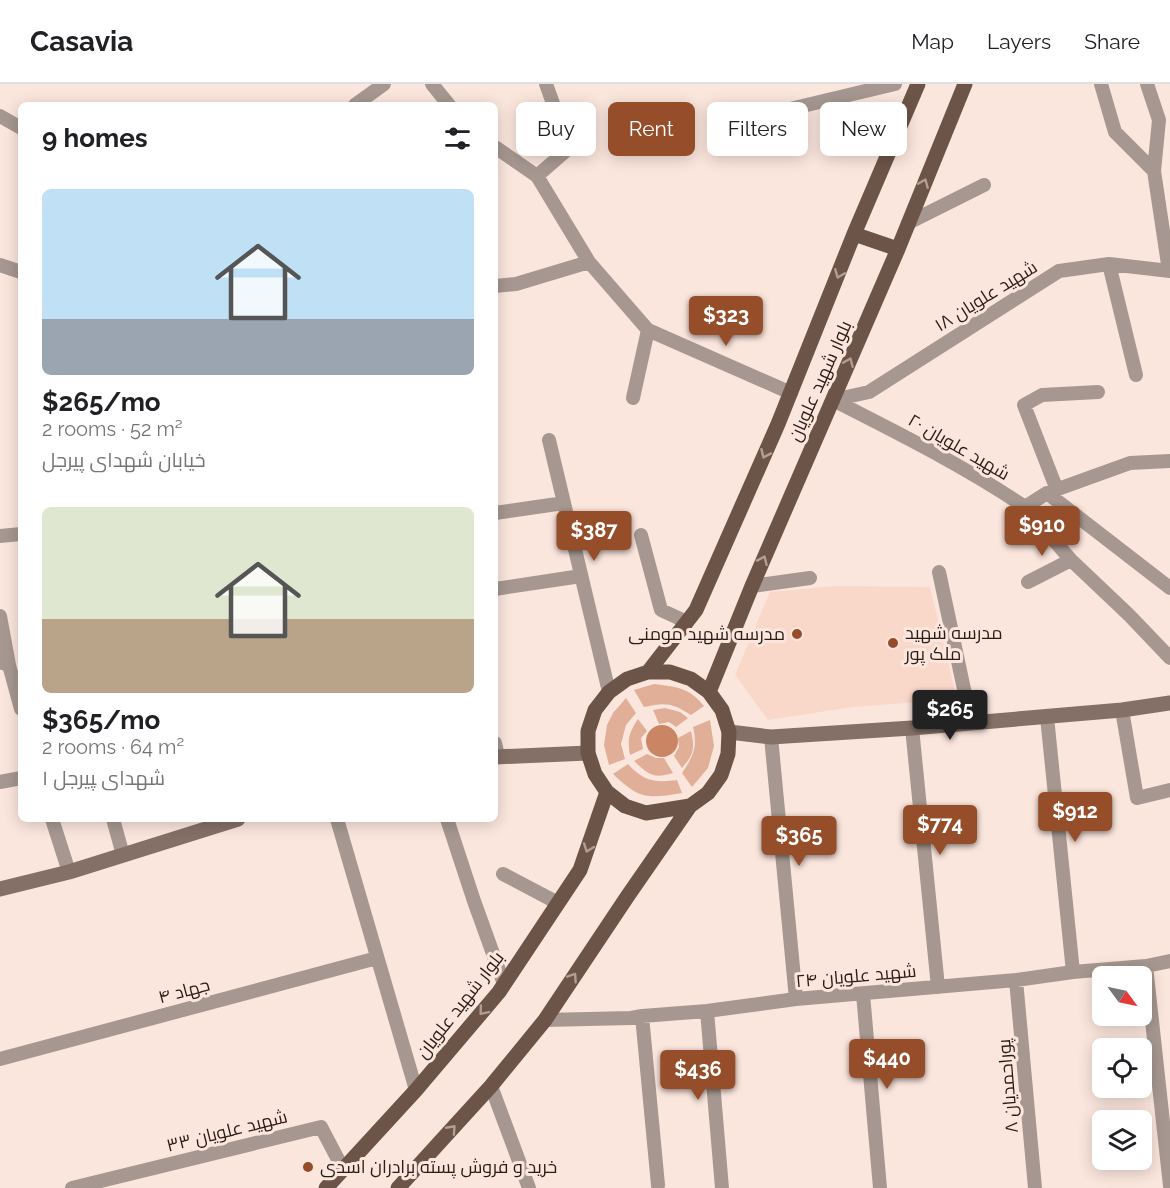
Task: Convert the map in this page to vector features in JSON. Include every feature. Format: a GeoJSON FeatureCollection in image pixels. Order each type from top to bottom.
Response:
{"type":"FeatureCollection","features":[{"type":"Feature","properties":{"kind":"main road","name":"بلوار شهید علویان"},"geometry":{"type":"LineString","coordinates":[[648,672],[696,610],[791,393],[854,234],[918,84]]}},
{"type":"Feature","properties":{"kind":"main road","name":"بلوار شهید علویان"},"geometry":{"type":"LineString","coordinates":[[709,692],[752,586],[898,249],[965,84]]}},
{"type":"Feature","properties":{"kind":"main road"},"geometry":{"type":"LineString","coordinates":[[854,234],[898,249]]}},
{"type":"Feature","properties":{"kind":"main road"},"geometry":{"type":"LineString","coordinates":[[398,1188],[490,1086],[545,1020],[690,806],[708,793],[721,775],[728,754],[729,732],[722,710],[709,692],[691,679],[670,672],[648,672],[627,679],[609,692],[595,710],[588,731],[588,753],[595,774],[608,792],[625,806],[646,813],[690,806]]}},
{"type":"Feature","properties":{"kind":"main road"},"geometry":{"type":"LineString","coordinates":[[729,732],[771,737],[912,728],[1122,710],[1170,703]]}},
{"type":"Feature","properties":{"kind":"main road"},"geometry":{"type":"LineString","coordinates":[[498,752],[588,753]]}},
{"type":"Feature","properties":{"kind":"main road","name":"بلوار شهید علویان"},"geometry":{"type":"LineString","coordinates":[[326,1188],[416,1090],[504,984],[580,870],[608,792]]}},
{"type":"Feature","properties":{"kind":"main road"},"geometry":{"type":"LineString","coordinates":[[0,889],[69,872],[227,822]]}},
{"type":"Feature","properties":{"kind":"street"},"geometry":{"type":"LineString","coordinates":[[359,102],[384,84]]}},
{"type":"Feature","properties":{"kind":"street"},"geometry":{"type":"LineString","coordinates":[[432,84],[447,102]]}},
{"type":"Feature","properties":{"kind":"street"},"geometry":{"type":"LineString","coordinates":[[537,176],[569,148],[546,84]]}},
{"type":"Feature","properties":{"kind":"street"},"geometry":{"type":"LineString","coordinates":[[808,105],[895,84]]}},
{"type":"Feature","properties":{"kind":"street"},"geometry":{"type":"LineString","coordinates":[[1101,84],[1115,132],[1154,171]]}},
{"type":"Feature","properties":{"kind":"street"},"geometry":{"type":"LineString","coordinates":[[1147,84],[1159,120],[1154,171],[1169,271]]}},
{"type":"Feature","properties":{"kind":"street"},"geometry":{"type":"LineString","coordinates":[[0,116],[18,126]]}},
{"type":"Feature","properties":{"kind":"street"},"geometry":{"type":"LineString","coordinates":[[498,149],[537,176],[589,262],[648,330],[791,393]]}},
{"type":"Feature","properties":{"kind":"street"},"geometry":{"type":"LineString","coordinates":[[908,223],[984,185]]}},
{"type":"Feature","properties":{"kind":"street"},"geometry":{"type":"LineString","coordinates":[[498,286],[516,284],[589,262]]}},
{"type":"Feature","properties":{"kind":"street"},"geometry":{"type":"LineString","coordinates":[[1109,264],[1136,375]]}},
{"type":"Feature","properties":{"kind":"street","name":"شهید علویان ۱۸"},"geometry":{"type":"LineString","coordinates":[[833,400],[869,392],[1059,271],[1109,264],[1169,271]]}},
{"type":"Feature","properties":{"kind":"street"},"geometry":{"type":"LineString","coordinates":[[0,265],[18,271]]}},
{"type":"Feature","properties":{"kind":"street"},"geometry":{"type":"LineString","coordinates":[[633,398],[648,330]]}},
{"type":"Feature","properties":{"kind":"street"},"geometry":{"type":"LineString","coordinates":[[1098,392],[1042,395],[1024,405],[1052,492],[1170,588]]}},
{"type":"Feature","properties":{"kind":"street","name":"شهید علویان ۲۰"},"geometry":{"type":"LineString","coordinates":[[833,400],[929,449],[1025,507],[1071,560],[1170,658]]}},
{"type":"Feature","properties":{"kind":"street"},"geometry":{"type":"LineString","coordinates":[[549,440],[609,692]]}},
{"type":"Feature","properties":{"kind":"street"},"geometry":{"type":"LineString","coordinates":[[1025,507],[1052,492],[1130,463],[1170,461]]}},
{"type":"Feature","properties":{"kind":"street"},"geometry":{"type":"LineString","coordinates":[[498,513],[564,503]]}},
{"type":"Feature","properties":{"kind":"street"},"geometry":{"type":"LineString","coordinates":[[0,536],[18,534]]}},
{"type":"Feature","properties":{"kind":"street"},"geometry":{"type":"LineString","coordinates":[[641,535],[661,610],[687,622]]}},
{"type":"Feature","properties":{"kind":"street"},"geometry":{"type":"LineString","coordinates":[[1028,582],[1071,560]]}},
{"type":"Feature","properties":{"kind":"street"},"geometry":{"type":"LineString","coordinates":[[939,572],[971,722]]}},
{"type":"Feature","properties":{"kind":"street"},"geometry":{"type":"LineString","coordinates":[[498,589],[581,576]]}},
{"type":"Feature","properties":{"kind":"street"},"geometry":{"type":"LineString","coordinates":[[752,586],[810,579]]}},
{"type":"Feature","properties":{"kind":"street"},"geometry":{"type":"LineString","coordinates":[[0,616],[5,664],[18,701]]}},
{"type":"Feature","properties":{"kind":"street"},"geometry":{"type":"LineString","coordinates":[[1122,710],[1137,798],[1170,790]]}},
{"type":"Feature","properties":{"kind":"street"},"geometry":{"type":"LineString","coordinates":[[1047,717],[1072,972]]}},
{"type":"Feature","properties":{"kind":"street"},"geometry":{"type":"LineString","coordinates":[[912,728],[938,987]]}},
{"type":"Feature","properties":{"kind":"street"},"geometry":{"type":"LineString","coordinates":[[771,737],[796,999]]}},
{"type":"Feature","properties":{"kind":"street"},"geometry":{"type":"LineString","coordinates":[[0,782],[18,778]]}},
{"type":"Feature","properties":{"kind":"street"},"geometry":{"type":"LineString","coordinates":[[53,822],[69,872]]}},
{"type":"Feature","properties":{"kind":"street"},"geometry":{"type":"LineString","coordinates":[[114,822],[123,855]]}},
{"type":"Feature","properties":{"kind":"street"},"geometry":{"type":"LineString","coordinates":[[338,822],[416,1090]]}},
{"type":"Feature","properties":{"kind":"street"},"geometry":{"type":"LineString","coordinates":[[448,822],[504,984]]}},
{"type":"Feature","properties":{"kind":"street"},"geometry":{"type":"LineString","coordinates":[[503,874],[558,903]]}},
{"type":"Feature","properties":{"kind":"street","name":"جهاد ۴"},"geometry":{"type":"LineString","coordinates":[[0,1059],[377,958]]}},
{"type":"Feature","properties":{"kind":"street","name":"شهید علویان ۲۴"},"geometry":{"type":"LineString","coordinates":[[1146,966],[1170,961]]}},
{"type":"Feature","properties":{"kind":"street","name":"شهید علویان ۲۴"},"geometry":{"type":"LineString","coordinates":[[545,1020],[631,1018],[796,999],[1016,980],[1092,970]]}},
{"type":"Feature","properties":{"kind":"street","name":"پوراحمدیان ۸"},"geometry":{"type":"LineString","coordinates":[[1016,980],[1035,1188]]}},
{"type":"Feature","properties":{"kind":"street"},"geometry":{"type":"LineString","coordinates":[[862,994],[880,1188]]}},
{"type":"Feature","properties":{"kind":"street"},"geometry":{"type":"LineString","coordinates":[[707,1011],[722,1188]]}},
{"type":"Feature","properties":{"kind":"street"},"geometry":{"type":"LineString","coordinates":[[1152,1015],[1168,1145],[1170,1186]]}},
{"type":"Feature","properties":{"kind":"street"},"geometry":{"type":"LineString","coordinates":[[642,1016],[658,1185]]}},
{"type":"Feature","properties":{"kind":"street"},"geometry":{"type":"LineString","coordinates":[[490,1086],[529,1188]]}},
{"type":"Feature","properties":{"kind":"street","name":"شهید علویان ۳۳"},"geometry":{"type":"LineString","coordinates":[[72,1188],[321,1127],[343,1169]]}},
{"type":"Feature","properties":{"kind":"shaded area"},"geometry":{"type":"Polygon","coordinates":[[[834,586],[930,587],[957,699],[853,707],[768,720],[735,675],[770,592],[834,586]]]}},
{"type":"Feature","properties":{"kind":"shaded area"},"geometry":{"type":"Polygon","coordinates":[[[654,684],[687,691],[704,706],[691,715],[669,705],[658,704],[644,707],[634,690],[654,684]]]}},
{"type":"Feature","properties":{"kind":"shaded area"},"geometry":{"type":"Polygon","coordinates":[[[626,698],[636,713],[626,725],[621,744],[625,759],[609,765],[604,745],[607,725],[613,713],[626,698]]]}},
{"type":"Feature","properties":{"kind":"shaded area"},"geometry":{"type":"Polygon","coordinates":[[[665,708],[680,712],[688,718],[676,727],[669,722],[659,724],[653,710],[665,708]]]}},
{"type":"Feature","properties":{"kind":"shaded area"},"geometry":{"type":"Polygon","coordinates":[[[638,719],[647,731],[641,738],[643,749],[630,755],[630,736],[638,719]]]}},
{"type":"Feature","properties":{"kind":"shaded area"},"geometry":{"type":"Polygon","coordinates":[[[710,720],[714,746],[708,768],[692,787],[682,773],[694,751],[693,727],[710,720]]]}},
{"type":"Feature","properties":{"kind":"shaded area"},"geometry":{"type":"Polygon","coordinates":[[[662,725],[673,730],[678,741],[673,752],[662,757],[651,752],[646,741],[651,730],[662,725]]]}},
{"type":"Feature","properties":{"kind":"shaded area"},"geometry":{"type":"Polygon","coordinates":[[[691,731],[692,751],[682,768],[674,756],[679,747],[678,738],[691,731]]]}},
{"type":"Feature","properties":{"kind":"shaded area"},"geometry":{"type":"Polygon","coordinates":[[[647,754],[656,758],[664,758],[673,773],[656,776],[644,770],[634,761],[647,754]]]}},
{"type":"Feature","properties":{"kind":"shaded area"},"geometry":{"type":"Polygon","coordinates":[[[628,764],[650,780],[677,780],[682,793],[652,796],[637,793],[613,774],[628,764]]]}},
{"type":"Feature","properties":{"kind":"place","name":"مدرسه شهید مومنی"},"geometry":{"type":"Point","coordinates":[797,634]}},
{"type":"Feature","properties":{"kind":"place","name":"مدرسه شهید ملک پور"},"geometry":{"type":"Point","coordinates":[893,643]}},
{"type":"Feature","properties":{"kind":"place","name":"خرید و فروش پسته برادران اسدی"},"geometry":{"type":"Point","coordinates":[308,1167]}}]}
